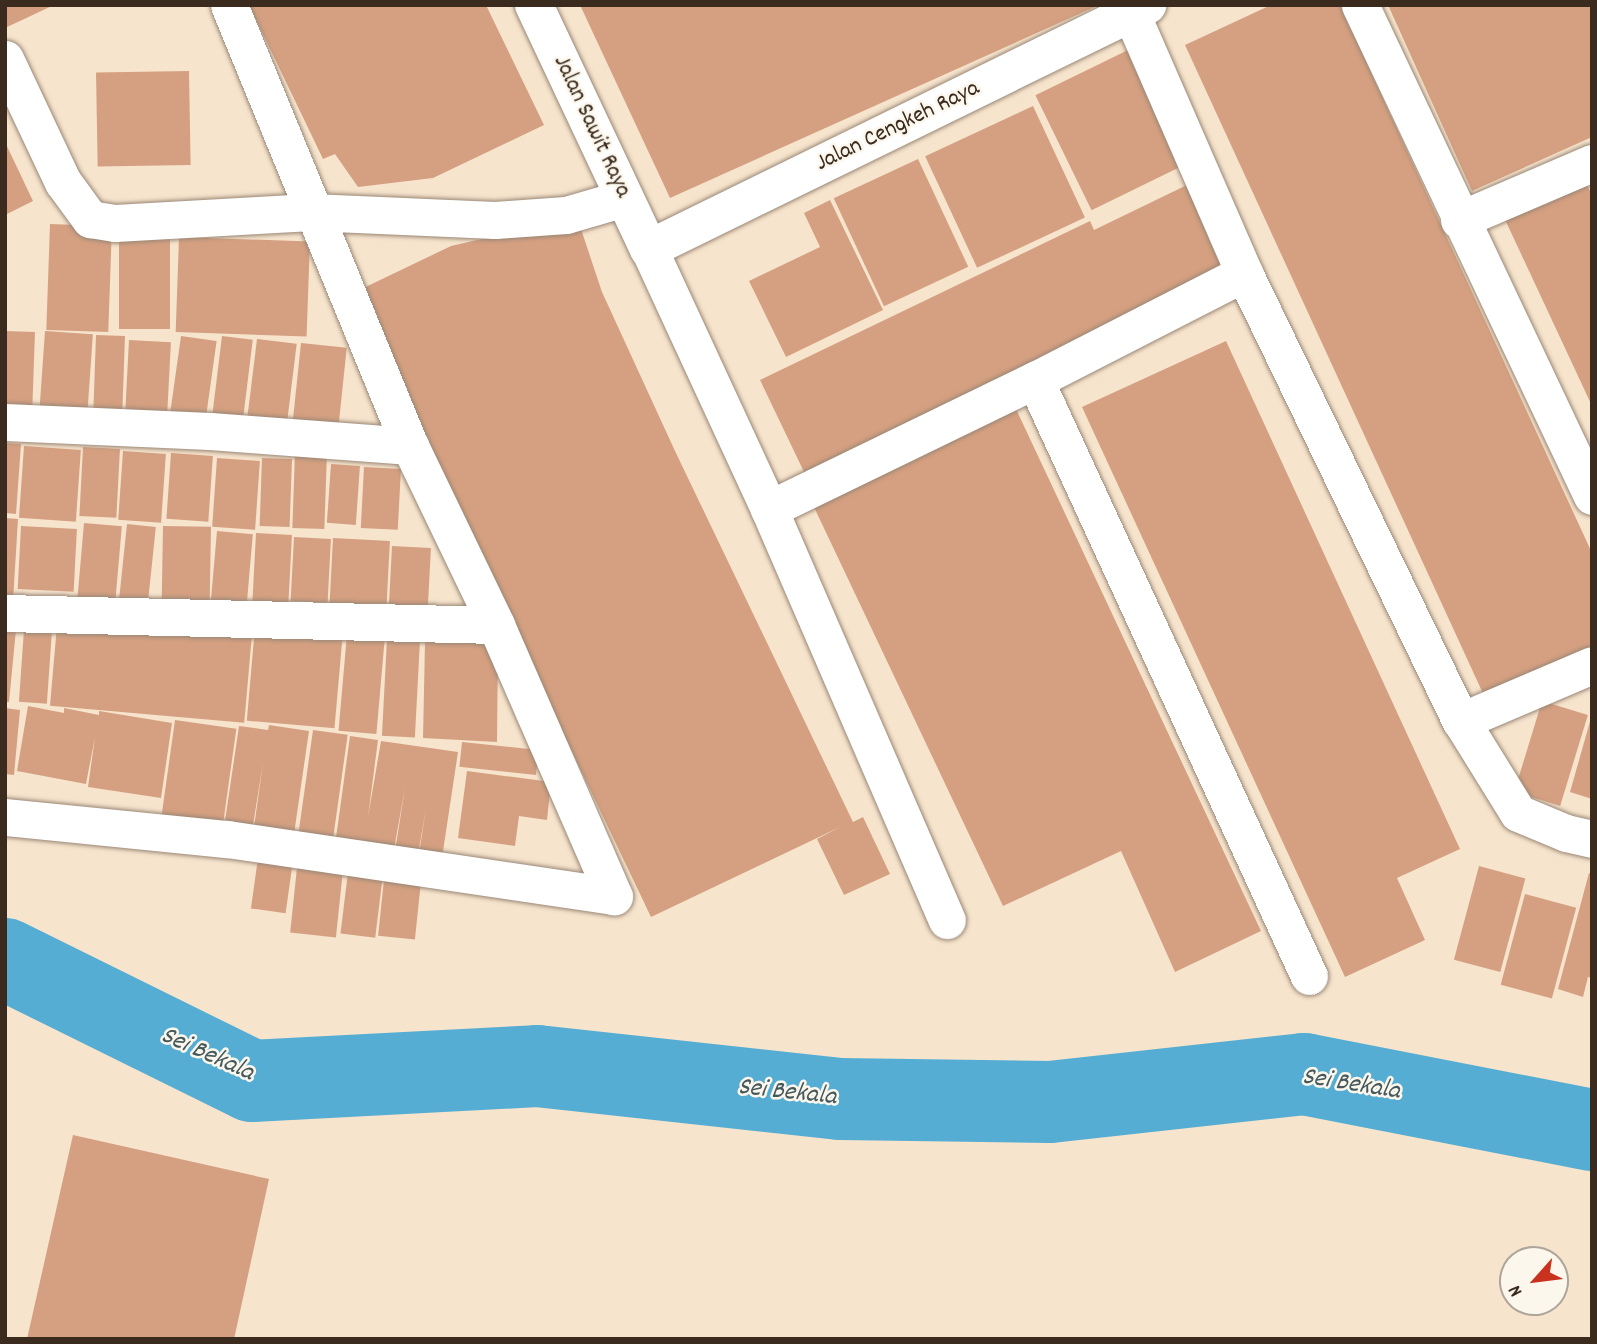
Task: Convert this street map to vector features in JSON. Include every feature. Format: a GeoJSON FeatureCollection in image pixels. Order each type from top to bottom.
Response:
{"type":"FeatureCollection","features":[{"type":"Feature","properties":{"kind":"street"},"geometry":{"type":"LineString","coordinates":[[5,817],[227,839],[614,896],[495,625],[410,446],[311,212],[229,5]]}},
{"type":"Feature","properties":{"kind":"street","name":"Jalan Sawit Raya"},"geometry":{"type":"LineString","coordinates":[[534,5],[649,249]]}},
{"type":"Feature","properties":{"kind":"street"},"geometry":{"type":"LineString","coordinates":[[1360,5],[1459,220],[1592,496]]}},
{"type":"Feature","properties":{"kind":"street"},"geometry":{"type":"LineString","coordinates":[[1139,9],[1244,273],[1461,722],[1518,813],[1566,833],[1592,839]]}},
{"type":"Feature","properties":{"kind":"street","name":"Jalan Cengkeh Raya"},"geometry":{"type":"LineString","coordinates":[[649,249],[1139,9]]}},
{"type":"Feature","properties":{"kind":"street"},"geometry":{"type":"LineString","coordinates":[[5,59],[63,182],[90,219],[115,223],[311,212],[495,220],[566,215],[624,198]]}},
{"type":"Feature","properties":{"kind":"street"},"geometry":{"type":"LineString","coordinates":[[1459,220],[1592,163]]}},
{"type":"Feature","properties":{"kind":"street"},"geometry":{"type":"LineString","coordinates":[[649,249],[769,509],[947,920]]}},
{"type":"Feature","properties":{"kind":"street"},"geometry":{"type":"LineString","coordinates":[[769,509],[1035,380],[1244,273]]}},
{"type":"Feature","properties":{"kind":"street"},"geometry":{"type":"LineString","coordinates":[[1035,380],[1309,976]]}},
{"type":"Feature","properties":{"kind":"street"},"geometry":{"type":"LineString","coordinates":[[5,422],[210,431],[410,446]]}},
{"type":"Feature","properties":{"kind":"street"},"geometry":{"type":"LineString","coordinates":[[5,613],[495,625]]}},
{"type":"Feature","properties":{"kind":"street"},"geometry":{"type":"LineString","coordinates":[[1461,722],[1592,665]]}},
{"type":"Feature","properties":{"kind":"building"},"geometry":{"type":"Polygon","coordinates":[[[5,5],[54,5],[5,28],[5,5]]]}},
{"type":"Feature","properties":{"kind":"building"},"geometry":{"type":"Polygon","coordinates":[[[249,5],[486,5],[544,125],[433,178],[358,187],[335,154],[323,159],[249,5]]]}},
{"type":"Feature","properties":{"kind":"building"},"geometry":{"type":"Polygon","coordinates":[[[580,5],[1099,5],[670,198],[580,5]]]}},
{"type":"Feature","properties":{"kind":"building"},"geometry":{"type":"Polygon","coordinates":[[[1271,5],[1340,5],[1592,553],[1592,652],[1486,700],[1185,45],[1271,5]]]}},
{"type":"Feature","properties":{"kind":"building"},"geometry":{"type":"Polygon","coordinates":[[[1388,5],[1592,5],[1592,137],[1472,191],[1388,5]]]}},
{"type":"Feature","properties":{"kind":"building"},"geometry":{"type":"Polygon","coordinates":[[[1128,50],[1184,165],[1092,210],[1035,95],[1128,50]]]}},
{"type":"Feature","properties":{"kind":"building"},"geometry":{"type":"Polygon","coordinates":[[[189,71],[191,165],[98,167],[96,73],[189,71]]]}},
{"type":"Feature","properties":{"kind":"building"},"geometry":{"type":"Polygon","coordinates":[[[1033,106],[1085,217],[977,268],[925,156],[1033,106]]]}},
{"type":"Feature","properties":{"kind":"building"},"geometry":{"type":"Polygon","coordinates":[[[5,142],[33,201],[5,215],[5,142]]]}},
{"type":"Feature","properties":{"kind":"building"},"geometry":{"type":"Polygon","coordinates":[[[918,159],[968,267],[884,306],[834,198],[918,159]]]}},
{"type":"Feature","properties":{"kind":"building"},"geometry":{"type":"Polygon","coordinates":[[[1582,174],[1592,195],[1592,406],[1501,211],[1582,174]]]}},
{"type":"Feature","properties":{"kind":"building"},"geometry":{"type":"Polygon","coordinates":[[[1189,184],[1230,269],[805,474],[760,380],[1090,221],[1094,230],[1189,184]]]}},
{"type":"Feature","properties":{"kind":"building"},"geometry":{"type":"Polygon","coordinates":[[[830,200],[883,310],[786,357],[749,281],[820,247],[804,213],[830,200]]]}},
{"type":"Feature","properties":{"kind":"building"},"geometry":{"type":"Polygon","coordinates":[[[577,217],[602,292],[675,451],[853,822],[863,817],[890,874],[844,895],[817,839],[840,827],[651,917],[353,293],[451,246],[577,217]]]}},
{"type":"Feature","properties":{"kind":"building"},"geometry":{"type":"Polygon","coordinates":[[[50,224],[112,226],[108,332],[46,330],[50,224]]]}},
{"type":"Feature","properties":{"kind":"building"},"geometry":{"type":"Polygon","coordinates":[[[119,233],[170,233],[170,329],[119,329],[119,233]]]}},
{"type":"Feature","properties":{"kind":"building"},"geometry":{"type":"Polygon","coordinates":[[[179,237],[310,242],[307,337],[176,332],[179,237]]]}},
{"type":"Feature","properties":{"kind":"building"},"geometry":{"type":"Polygon","coordinates":[[[5,331],[35,332],[32,408],[5,407],[5,331]]]}},
{"type":"Feature","properties":{"kind":"building"},"geometry":{"type":"Polygon","coordinates":[[[45,331],[93,334],[87,417],[39,414],[45,331]]]}},
{"type":"Feature","properties":{"kind":"building"},"geometry":{"type":"Polygon","coordinates":[[[96,335],[125,336],[122,417],[93,416],[96,335]]]}},
{"type":"Feature","properties":{"kind":"building"},"geometry":{"type":"Polygon","coordinates":[[[181,336],[217,341],[205,421],[170,416],[181,336]]]}},
{"type":"Feature","properties":{"kind":"building"},"geometry":{"type":"Polygon","coordinates":[[[222,336],[253,340],[243,422],[212,418],[222,336]]]}},
{"type":"Feature","properties":{"kind":"building"},"geometry":{"type":"Polygon","coordinates":[[[257,339],[297,344],[286,427],[247,422],[257,339]]]}},
{"type":"Feature","properties":{"kind":"building"},"geometry":{"type":"Polygon","coordinates":[[[129,340],[171,342],[167,422],[125,420],[129,340]]]}},
{"type":"Feature","properties":{"kind":"building"},"geometry":{"type":"Polygon","coordinates":[[[1226,341],[1460,849],[1397,878],[1425,940],[1345,977],[1082,407],[1226,341]]]}},
{"type":"Feature","properties":{"kind":"building"},"geometry":{"type":"Polygon","coordinates":[[[301,343],[347,348],[338,429],[292,425],[301,343]]]}},
{"type":"Feature","properties":{"kind":"building"},"geometry":{"type":"Polygon","coordinates":[[[1016,409],[1261,931],[1175,972],[1121,851],[1003,906],[813,505],[1016,409]]]}},
{"type":"Feature","properties":{"kind":"building"},"geometry":{"type":"Polygon","coordinates":[[[5,443],[21,444],[16,514],[5,513],[5,443]]]}},
{"type":"Feature","properties":{"kind":"building"},"geometry":{"type":"Polygon","coordinates":[[[24,446],[81,450],[76,522],[19,518],[24,446]]]}},
{"type":"Feature","properties":{"kind":"building"},"geometry":{"type":"Polygon","coordinates":[[[83,447],[120,449],[116,518],[79,516],[83,447]]]}},
{"type":"Feature","properties":{"kind":"building"},"geometry":{"type":"Polygon","coordinates":[[[123,451],[166,454],[161,523],[118,520],[123,451]]]}},
{"type":"Feature","properties":{"kind":"building"},"geometry":{"type":"Polygon","coordinates":[[[295,452],[327,453],[324,529],[292,528],[295,452]]]}},
{"type":"Feature","properties":{"kind":"building"},"geometry":{"type":"Polygon","coordinates":[[[171,453],[213,456],[208,522],[166,519],[171,453]]]}},
{"type":"Feature","properties":{"kind":"building"},"geometry":{"type":"Polygon","coordinates":[[[217,458],[260,461],[255,530],[212,527],[217,458]]]}},
{"type":"Feature","properties":{"kind":"building"},"geometry":{"type":"Polygon","coordinates":[[[262,458],[292,459],[290,527],[260,526],[262,458]]]}},
{"type":"Feature","properties":{"kind":"building"},"geometry":{"type":"Polygon","coordinates":[[[331,464],[360,466],[356,525],[327,523],[331,464]]]}},
{"type":"Feature","properties":{"kind":"building"},"geometry":{"type":"Polygon","coordinates":[[[364,467],[401,469],[398,530],[361,528],[364,467]]]}},
{"type":"Feature","properties":{"kind":"building"},"geometry":{"type":"Polygon","coordinates":[[[5,518],[18,519],[13,601],[5,601],[5,518]]]}},
{"type":"Feature","properties":{"kind":"building"},"geometry":{"type":"Polygon","coordinates":[[[84,523],[122,526],[115,605],[77,602],[84,523]]]}},
{"type":"Feature","properties":{"kind":"building"},"geometry":{"type":"Polygon","coordinates":[[[127,524],[156,527],[147,609],[118,606],[127,524]]]}},
{"type":"Feature","properties":{"kind":"building"},"geometry":{"type":"Polygon","coordinates":[[[21,526],[77,529],[74,592],[18,589],[21,526]]]}},
{"type":"Feature","properties":{"kind":"building"},"geometry":{"type":"Polygon","coordinates":[[[163,526],[211,527],[210,605],[162,604],[163,526]]]}},
{"type":"Feature","properties":{"kind":"building"},"geometry":{"type":"Polygon","coordinates":[[[217,531],[253,534],[246,612],[210,609],[217,531]]]}},
{"type":"Feature","properties":{"kind":"building"},"geometry":{"type":"Polygon","coordinates":[[[256,533],[292,535],[288,619],[252,617],[256,533]]]}},
{"type":"Feature","properties":{"kind":"building"},"geometry":{"type":"Polygon","coordinates":[[[294,537],[331,539],[328,603],[291,601],[294,537]]]}},
{"type":"Feature","properties":{"kind":"building"},"geometry":{"type":"Polygon","coordinates":[[[333,538],[390,541],[386,615],[329,612],[333,538]]]}},
{"type":"Feature","properties":{"kind":"building"},"geometry":{"type":"Polygon","coordinates":[[[392,546],[431,548],[427,615],[388,613],[392,546]]]}},
{"type":"Feature","properties":{"kind":"building"},"geometry":{"type":"Polygon","coordinates":[[[58,614],[252,631],[244,723],[50,706],[58,614]]]}},
{"type":"Feature","properties":{"kind":"building"},"geometry":{"type":"Polygon","coordinates":[[[25,615],[53,617],[47,704],[19,702],[25,615]]]}},
{"type":"Feature","properties":{"kind":"building"},"geometry":{"type":"Polygon","coordinates":[[[5,618],[17,619],[9,702],[5,702],[5,618]]]}},
{"type":"Feature","properties":{"kind":"building"},"geometry":{"type":"Polygon","coordinates":[[[255,627],[343,635],[334,728],[247,721],[255,627]]]}},
{"type":"Feature","properties":{"kind":"building"},"geometry":{"type":"Polygon","coordinates":[[[347,634],[385,637],[376,734],[339,731],[347,634]]]}},
{"type":"Feature","properties":{"kind":"building"},"geometry":{"type":"Polygon","coordinates":[[[387,639],[420,641],[415,738],[382,736],[387,639]]]}},
{"type":"Feature","properties":{"kind":"building"},"geometry":{"type":"Polygon","coordinates":[[[461,640],[498,642],[497,742],[423,738],[425,642],[461,643],[461,640]]]}},
{"type":"Feature","properties":{"kind":"building"},"geometry":{"type":"Polygon","coordinates":[[[1542,701],[1588,715],[1560,806],[1514,792],[1542,701]]]}},
{"type":"Feature","properties":{"kind":"building"},"geometry":{"type":"Polygon","coordinates":[[[28,706],[64,713],[64,708],[99,715],[99,711],[172,723],[161,798],[88,787],[95,737],[86,784],[17,771],[28,706]]]}},
{"type":"Feature","properties":{"kind":"building"},"geometry":{"type":"Polygon","coordinates":[[[5,708],[20,710],[14,775],[5,774],[5,708]]]}},
{"type":"Feature","properties":{"kind":"building"},"geometry":{"type":"Polygon","coordinates":[[[1592,718],[1592,799],[1570,792],[1592,718]]]}},
{"type":"Feature","properties":{"kind":"building"},"geometry":{"type":"Polygon","coordinates":[[[175,720],[236,729],[223,825],[162,816],[175,720]]]}},
{"type":"Feature","properties":{"kind":"building"},"geometry":{"type":"Polygon","coordinates":[[[269,725],[309,731],[294,834],[254,827],[263,763],[253,825],[225,821],[239,726],[268,730],[269,725]]]}},
{"type":"Feature","properties":{"kind":"building"},"geometry":{"type":"Polygon","coordinates":[[[313,730],[348,735],[333,837],[299,832],[313,730]]]}},
{"type":"Feature","properties":{"kind":"building"},"geometry":{"type":"Polygon","coordinates":[[[350,736],[378,740],[368,817],[381,741],[458,752],[442,858],[419,854],[426,808],[418,855],[395,851],[405,788],[394,849],[336,838],[350,736]]]}},
{"type":"Feature","properties":{"kind":"building"},"geometry":{"type":"Polygon","coordinates":[[[462,742],[539,750],[536,775],[459,767],[462,742]]]}},
{"type":"Feature","properties":{"kind":"building"},"geometry":{"type":"Polygon","coordinates":[[[467,771],[551,782],[547,820],[519,816],[515,846],[458,838],[467,771]]]}},
{"type":"Feature","properties":{"kind":"building"},"geometry":{"type":"Polygon","coordinates":[[[259,851],[294,856],[286,913],[251,908],[259,851]]]}},
{"type":"Feature","properties":{"kind":"building"},"geometry":{"type":"Polygon","coordinates":[[[298,858],[344,863],[336,937],[290,933],[298,858]]]}},
{"type":"Feature","properties":{"kind":"building"},"geometry":{"type":"Polygon","coordinates":[[[349,864],[384,868],[375,938],[340,933],[349,864]]]}},
{"type":"Feature","properties":{"kind":"building"},"geometry":{"type":"Polygon","coordinates":[[[1479,866],[1525,878],[1500,972],[1454,960],[1479,866]]]}},
{"type":"Feature","properties":{"kind":"building"},"geometry":{"type":"Polygon","coordinates":[[[385,870],[422,874],[415,940],[378,936],[385,870]]]}},
{"type":"Feature","properties":{"kind":"building"},"geometry":{"type":"Polygon","coordinates":[[[1589,873],[1592,874],[1592,978],[1588,977],[1583,997],[1558,989],[1589,873]]]}},
{"type":"Feature","properties":{"kind":"building"},"geometry":{"type":"Polygon","coordinates":[[[1525,894],[1576,908],[1552,999],[1501,985],[1525,894]]]}},
{"type":"Feature","properties":{"kind":"building"},"geometry":{"type":"Polygon","coordinates":[[[73,1135],[269,1179],[234,1339],[27,1339],[73,1135]]]}},
{"type":"Feature","properties":{"kind":"waterway","name":"Sei Bekala"},"geometry":{"type":"LineString","coordinates":[[5,959],[252,1081],[537,1066],[840,1099],[1050,1102],[1304,1074],[1592,1130]]}}]}
